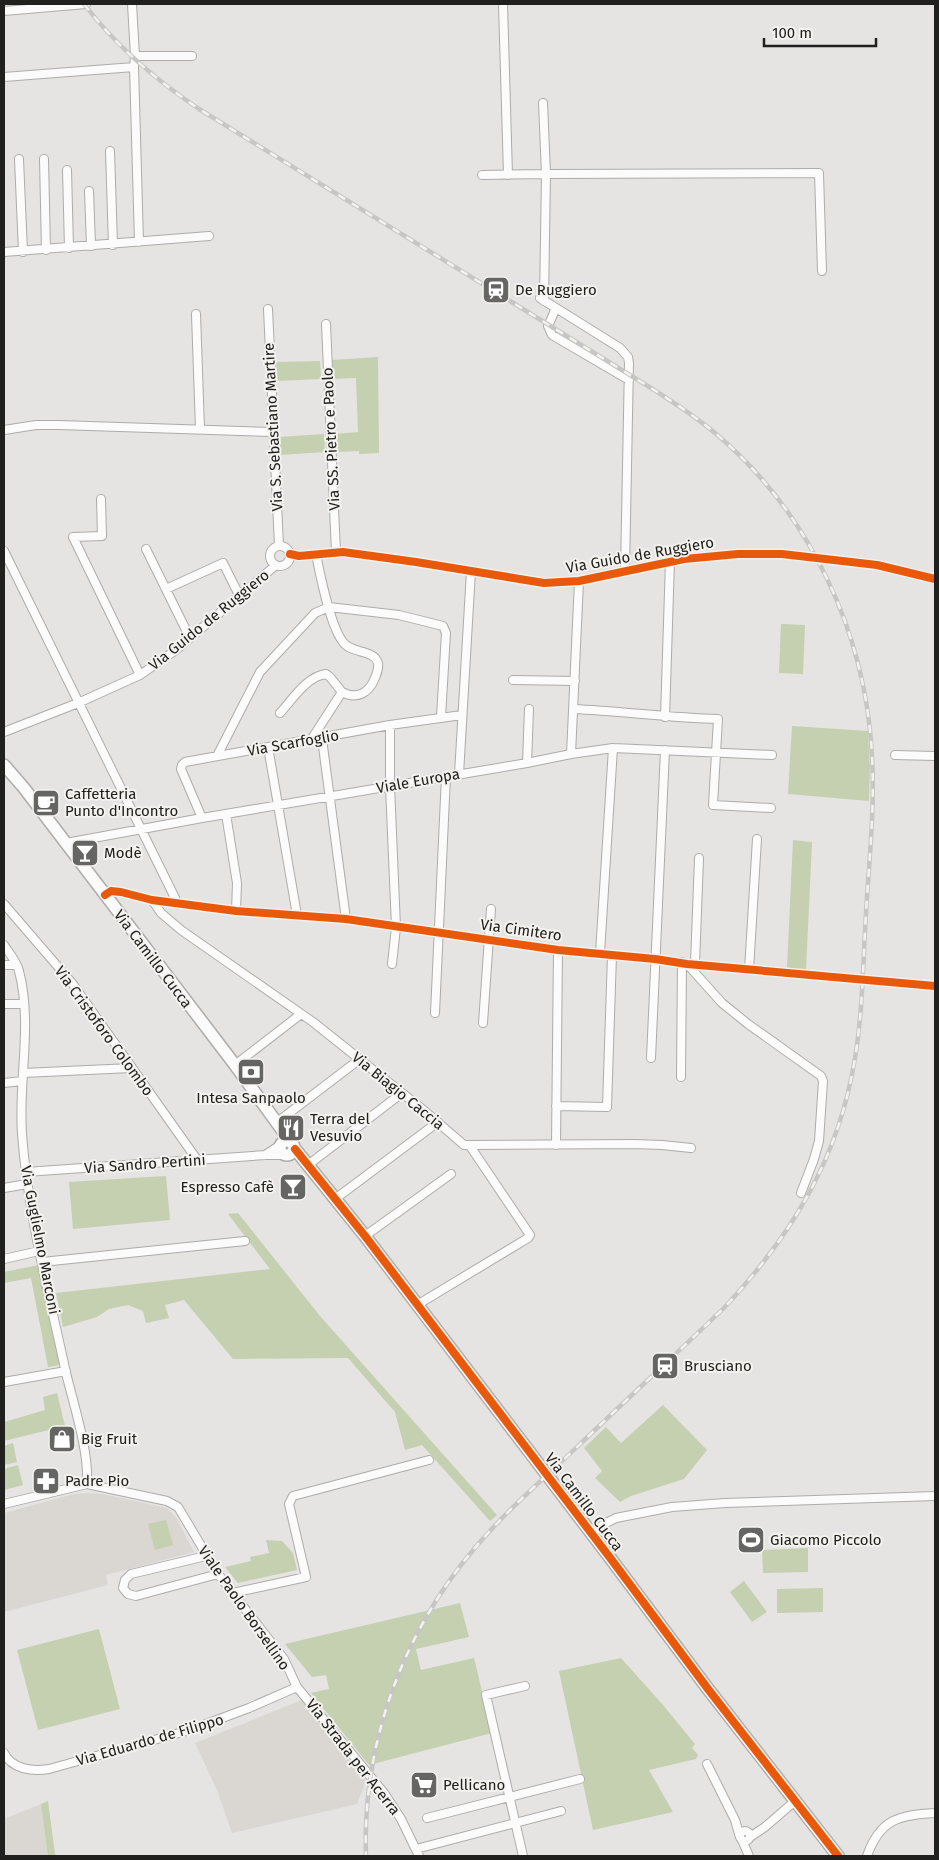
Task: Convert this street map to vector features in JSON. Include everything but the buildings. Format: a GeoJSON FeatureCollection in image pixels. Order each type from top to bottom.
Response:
{"type":"FeatureCollection","features":[{"type":"Feature","properties":{"kind":"street"},"geometry":{"type":"LineString","coordinates":[[4,11],[86,4]]}},
{"type":"Feature","properties":{"kind":"street"},"geometry":{"type":"LineString","coordinates":[[132,4],[140,242]]}},
{"type":"Feature","properties":{"kind":"street"},"geometry":{"type":"LineString","coordinates":[[503,4],[508,175]]}},
{"type":"Feature","properties":{"kind":"street"},"geometry":{"type":"LineString","coordinates":[[135,56],[192,56]]}},
{"type":"Feature","properties":{"kind":"street"},"geometry":{"type":"LineString","coordinates":[[4,77],[134,67]]}},
{"type":"Feature","properties":{"kind":"street"},"geometry":{"type":"LineString","coordinates":[[543,103],[546,174],[542,300],[625,353],[629,363],[625,570]]}},
{"type":"Feature","properties":{"kind":"street"},"geometry":{"type":"LineString","coordinates":[[110,151],[113,244]]}},
{"type":"Feature","properties":{"kind":"street"},"geometry":{"type":"LineString","coordinates":[[44,158],[46,250]]}},
{"type":"Feature","properties":{"kind":"street"},"geometry":{"type":"LineString","coordinates":[[20,159],[23,252]]}},
{"type":"Feature","properties":{"kind":"street"},"geometry":{"type":"LineString","coordinates":[[67,170],[69,248]]}},
{"type":"Feature","properties":{"kind":"street"},"geometry":{"type":"LineString","coordinates":[[482,175],[819,173],[822,271]]}},
{"type":"Feature","properties":{"kind":"street"},"geometry":{"type":"LineString","coordinates":[[89,192],[91,246]]}},
{"type":"Feature","properties":{"kind":"street"},"geometry":{"type":"LineString","coordinates":[[4,252],[209,236]]}},
{"type":"Feature","properties":{"kind":"street"},"geometry":{"type":"LineString","coordinates":[[556,308],[548,326],[552,335],[629,380]]}},
{"type":"Feature","properties":{"kind":"street","name":"Via S. Sebastiano Martire"},"geometry":{"type":"LineString","coordinates":[[268,309],[279,546]]}},
{"type":"Feature","properties":{"kind":"street"},"geometry":{"type":"LineString","coordinates":[[196,314],[200,429]]}},
{"type":"Feature","properties":{"kind":"street","name":"Via SS. Pietro e Paolo"},"geometry":{"type":"LineString","coordinates":[[326,324],[336,553]]}},
{"type":"Feature","properties":{"kind":"street"},"geometry":{"type":"LineString","coordinates":[[4,430],[36,426],[273,432]]}},
{"type":"Feature","properties":{"kind":"street"},"geometry":{"type":"LineString","coordinates":[[101,499],[102,536],[73,537],[140,675]]}},
{"type":"Feature","properties":{"kind":"street"},"geometry":{"type":"LineString","coordinates":[[279,546],[285,547],[290,554],[290,560],[285,565],[276,565],[271,560],[270,554],[273,548],[279,546]]}},
{"type":"Feature","properties":{"kind":"street"},"geometry":{"type":"LineString","coordinates":[[146,549],[190,638]]}},
{"type":"Feature","properties":{"kind":"street"},"geometry":{"type":"LineString","coordinates":[[4,551],[177,902]]}},
{"type":"Feature","properties":{"kind":"street","name":"Via Guido de Ruggiero"},"geometry":{"type":"LineString","coordinates":[[290,554],[300,556],[336,553],[416,562],[544,583],[579,581],[670,561],[711,556],[782,554],[877,565],[935,579]]}},
{"type":"Feature","properties":{"kind":"street"},"geometry":{"type":"LineString","coordinates":[[280,713],[311,680],[320,674],[326,674],[330,677],[342,692],[356,696],[367,692],[371,687],[378,668],[377,661],[373,656],[354,650],[342,642],[329,607],[316,554]]}},
{"type":"Feature","properties":{"kind":"street"},"geometry":{"type":"LineString","coordinates":[[665,717],[670,561]]}},
{"type":"Feature","properties":{"kind":"street"},"geometry":{"type":"LineString","coordinates":[[166,590],[223,563],[239,595]]}},
{"type":"Feature","properties":{"kind":"street","name":"Via Guido de Ruggiero"},"geometry":{"type":"LineString","coordinates":[[4,732],[78,703],[140,675],[190,638],[276,565]]}},
{"type":"Feature","properties":{"kind":"street"},"geometry":{"type":"LineString","coordinates":[[459,774],[471,571]]}},
{"type":"Feature","properties":{"kind":"street"},"geometry":{"type":"LineString","coordinates":[[571,754],[579,581]]}},
{"type":"Feature","properties":{"kind":"street"},"geometry":{"type":"LineString","coordinates":[[217,756],[260,672],[314,613],[329,607],[398,615],[443,626],[446,633],[441,717]]}},
{"type":"Feature","properties":{"kind":"street"},"geometry":{"type":"LineString","coordinates":[[513,680],[574,681]]}},
{"type":"Feature","properties":{"kind":"street"},"geometry":{"type":"LineString","coordinates":[[312,740],[342,692]]}},
{"type":"Feature","properties":{"kind":"street"},"geometry":{"type":"LineString","coordinates":[[527,763],[529,709]]}},
{"type":"Feature","properties":{"kind":"street"},"geometry":{"type":"LineString","coordinates":[[573,709],[623,712],[644,716],[718,719],[712,805],[771,808]]}},
{"type":"Feature","properties":{"kind":"street","name":"Via Scarfoglio"},"geometry":{"type":"LineString","coordinates":[[202,818],[181,769],[185,762],[390,725],[462,715]]}},
{"type":"Feature","properties":{"kind":"street"},"geometry":{"type":"LineString","coordinates":[[390,725],[390,786],[396,927],[392,964]]}},
{"type":"Feature","properties":{"kind":"street"},"geometry":{"type":"LineString","coordinates":[[322,738],[346,919]]}},
{"type":"Feature","properties":{"kind":"street"},"geometry":{"type":"LineString","coordinates":[[268,747],[297,914]]}},
{"type":"Feature","properties":{"kind":"street"},"geometry":{"type":"LineString","coordinates":[[600,953],[613,748]]}},
{"type":"Feature","properties":{"kind":"street","name":"Viale Europa"},"geometry":{"type":"LineString","coordinates":[[66,844],[202,818],[613,748],[772,755]]}},
{"type":"Feature","properties":{"kind":"street"},"geometry":{"type":"LineString","coordinates":[[651,1058],[665,750]]}},
{"type":"Feature","properties":{"kind":"street"},"geometry":{"type":"LineString","coordinates":[[895,755],[935,756]]}},
{"type":"Feature","properties":{"kind":"street","name":"Via Camillo Cucca"},"geometry":{"type":"LineString","coordinates":[[4,765],[235,1065],[285,1143],[308,1165],[365,1236],[708,1689],[838,1856]]}},
{"type":"Feature","properties":{"kind":"street"},"geometry":{"type":"LineString","coordinates":[[435,1012],[446,776]]}},
{"type":"Feature","properties":{"kind":"street"},"geometry":{"type":"LineString","coordinates":[[226,814],[237,883],[236,911]]}},
{"type":"Feature","properties":{"kind":"street"},"geometry":{"type":"LineString","coordinates":[[749,970],[756,838]]}},
{"type":"Feature","properties":{"kind":"street"},"geometry":{"type":"LineString","coordinates":[[681,1077],[688,963],[699,858]]}},
{"type":"Feature","properties":{"kind":"street","name":"Via Cimitero"},"geometry":{"type":"LineString","coordinates":[[105,895],[111,892],[121,892],[152,900],[236,911],[346,919],[558,950],[749,970],[935,986]]}},
{"type":"Feature","properties":{"kind":"street","name":"Via Biagio Caccia"},"geometry":{"type":"LineString","coordinates":[[152,900],[161,912],[198,944],[301,1014],[402,1093],[464,1145],[470,1146]]}},
{"type":"Feature","properties":{"kind":"street","name":"Via Cristoforo Colombo"},"geometry":{"type":"LineString","coordinates":[[4,904],[72,983],[198,1161]]}},
{"type":"Feature","properties":{"kind":"street"},"geometry":{"type":"LineString","coordinates":[[483,1024],[491,909]]}},
{"type":"Feature","properties":{"kind":"street","name":"Via Guglielmo Marconi"},"geometry":{"type":"LineString","coordinates":[[4,945],[19,970],[24,1004],[22,1134],[27,1184],[39,1251],[88,1472],[88,1484]]}},
{"type":"Feature","properties":{"kind":"street"},"geometry":{"type":"LineString","coordinates":[[556,1145],[558,950]]}},
{"type":"Feature","properties":{"kind":"street"},"geometry":{"type":"LineString","coordinates":[[556,1106],[607,1107],[612,955]]}},
{"type":"Feature","properties":{"kind":"street"},"geometry":{"type":"LineString","coordinates":[[688,963],[722,1003],[821,1076],[823,1081],[819,1141],[800,1193]]}},
{"type":"Feature","properties":{"kind":"street"},"geometry":{"type":"LineString","coordinates":[[4,965],[16,965]]}},
{"type":"Feature","properties":{"kind":"street"},"geometry":{"type":"LineString","coordinates":[[4,1004],[24,1004]]}},
{"type":"Feature","properties":{"kind":"street"},"geometry":{"type":"LineString","coordinates":[[235,1065],[301,1014]]}},
{"type":"Feature","properties":{"kind":"street"},"geometry":{"type":"LineString","coordinates":[[285,1143],[356,1062]]}},
{"type":"Feature","properties":{"kind":"street"},"geometry":{"type":"LineString","coordinates":[[4,1083],[23,1077],[131,1068]]}},
{"type":"Feature","properties":{"kind":"street"},"geometry":{"type":"LineString","coordinates":[[308,1165],[402,1093]]}},
{"type":"Feature","properties":{"kind":"street"},"geometry":{"type":"LineString","coordinates":[[336,1199],[438,1122]]}},
{"type":"Feature","properties":{"kind":"street","name":"Via Sandro Pertini"},"geometry":{"type":"LineString","coordinates":[[26,1172],[265,1155],[285,1143]]}},
{"type":"Feature","properties":{"kind":"street","name":"Via Sandro Pertini"},"geometry":{"type":"LineString","coordinates":[[265,1155],[285,1143]]}},
{"type":"Feature","properties":{"kind":"street"},"geometry":{"type":"LineString","coordinates":[[470,1146],[644,1144],[691,1148]]}},
{"type":"Feature","properties":{"kind":"street"},"geometry":{"type":"LineString","coordinates":[[417,1305],[530,1235],[470,1146]]}},
{"type":"Feature","properties":{"kind":"street"},"geometry":{"type":"LineString","coordinates":[[365,1236],[451,1174]]}},
{"type":"Feature","properties":{"kind":"street"},"geometry":{"type":"LineString","coordinates":[[4,1188],[27,1184]]}},
{"type":"Feature","properties":{"kind":"street"},"geometry":{"type":"LineString","coordinates":[[42,1262],[246,1241]]}},
{"type":"Feature","properties":{"kind":"street"},"geometry":{"type":"LineString","coordinates":[[4,1258],[39,1251]]}},
{"type":"Feature","properties":{"kind":"street"},"geometry":{"type":"LineString","coordinates":[[4,1382],[66,1370]]}},
{"type":"Feature","properties":{"kind":"street"},"geometry":{"type":"LineString","coordinates":[[233,1594],[306,1577],[288,1504],[293,1496],[429,1460]]}},
{"type":"Feature","properties":{"kind":"street"},"geometry":{"type":"LineString","coordinates":[[4,1504],[88,1484]]}},
{"type":"Feature","properties":{"kind":"street","name":"Viale Paolo Borsellino"},"geometry":{"type":"LineString","coordinates":[[88,1484],[158,1499],[175,1505],[184,1515],[218,1574],[284,1659],[297,1687]]}},
{"type":"Feature","properties":{"kind":"street"},"geometry":{"type":"LineString","coordinates":[[591,1534],[616,1518],[672,1507],[705,1504],[935,1496]]}},
{"type":"Feature","properties":{"kind":"street"},"geometry":{"type":"LineString","coordinates":[[206,1556],[131,1574],[125,1580],[123,1588],[128,1594],[136,1596],[218,1574]]}},
{"type":"Feature","properties":{"kind":"street"},"geometry":{"type":"LineString","coordinates":[[523,1856],[486,1695],[525,1686]]}},
{"type":"Feature","properties":{"kind":"street","name":"Via Eduardo de Filippo"},"geometry":{"type":"LineString","coordinates":[[4,1753],[9,1761],[18,1767],[38,1770],[49,1769],[190,1730],[249,1708],[297,1687]]}},
{"type":"Feature","properties":{"kind":"street","name":"Via Strada per Acerra"},"geometry":{"type":"LineString","coordinates":[[297,1687],[384,1793],[401,1820],[417,1853]]}},
{"type":"Feature","properties":{"kind":"street"},"geometry":{"type":"LineString","coordinates":[[707,1764],[746,1836],[748,1854]]}},
{"type":"Feature","properties":{"kind":"street"},"geometry":{"type":"LineString","coordinates":[[427,1818],[580,1779]]}},
{"type":"Feature","properties":{"kind":"street"},"geometry":{"type":"LineString","coordinates":[[746,1836],[765,1828],[795,1801]]}},
{"type":"Feature","properties":{"kind":"street"},"geometry":{"type":"LineString","coordinates":[[417,1853],[515,1823],[562,1811]]}},
{"type":"Feature","properties":{"kind":"street"},"geometry":{"type":"LineString","coordinates":[[867,1856],[875,1836],[886,1825],[902,1817],[935,1813]]}},
{"type":"Feature","properties":{"kind":"shaded area"},"geometry":{"type":"Polygon","coordinates":[[[74,1494],[102,1494],[167,1508],[177,1519],[194,1552],[106,1575],[108,1585],[4,1612],[4,1513],[74,1494]]]}},
{"type":"Feature","properties":{"kind":"shaded area"},"geometry":{"type":"Polygon","coordinates":[[[302,1700],[366,1781],[357,1804],[232,1833],[217,1790],[195,1743],[302,1700]]]}},
{"type":"Feature","properties":{"kind":"shaded area"},"geometry":{"type":"Polygon","coordinates":[[[41,1804],[48,1856],[4,1856],[4,1819],[41,1804]]]}},
{"type":"Feature","properties":{"kind":"green space"},"geometry":{"type":"Polygon","coordinates":[[[378,357],[379,453],[359,454],[359,451],[336,452],[335,434],[358,432],[356,378],[333,379],[332,360],[378,357]]]}},
{"type":"Feature","properties":{"kind":"green space"},"geometry":{"type":"Polygon","coordinates":[[[320,361],[321,379],[277,381],[276,362],[320,361]]]}},
{"type":"Feature","properties":{"kind":"green space"},"geometry":{"type":"Polygon","coordinates":[[[324,434],[325,452],[280,455],[279,437],[324,434]]]}},
{"type":"Feature","properties":{"kind":"green space"},"geometry":{"type":"Polygon","coordinates":[[[781,624],[805,625],[803,674],[779,673],[781,624]]]}},
{"type":"Feature","properties":{"kind":"green space"},"geometry":{"type":"Polygon","coordinates":[[[792,726],[868,731],[869,801],[788,794],[792,726]]]}},
{"type":"Feature","properties":{"kind":"green space"},"geometry":{"type":"Polygon","coordinates":[[[793,840],[812,842],[806,970],[787,968],[793,840]]]}},
{"type":"Feature","properties":{"kind":"green space"},"geometry":{"type":"Polygon","coordinates":[[[166,1176],[170,1220],[73,1229],[69,1182],[166,1176]]]}},
{"type":"Feature","properties":{"kind":"green space"},"geometry":{"type":"Polygon","coordinates":[[[238,1213],[320,1316],[497,1515],[490,1521],[422,1445],[405,1450],[395,1412],[348,1358],[233,1359],[184,1300],[165,1305],[169,1318],[146,1323],[143,1311],[128,1305],[109,1309],[97,1317],[63,1327],[56,1293],[270,1269],[228,1214],[238,1213]]]}},
{"type":"Feature","properties":{"kind":"green space"},"geometry":{"type":"Polygon","coordinates":[[[39,1265],[61,1363],[60,1365],[48,1367],[31,1278],[4,1283],[4,1272],[39,1265]]]}},
{"type":"Feature","properties":{"kind":"green space"},"geometry":{"type":"Polygon","coordinates":[[[57,1393],[65,1426],[4,1441],[4,1422],[45,1410],[43,1397],[57,1393]]]}},
{"type":"Feature","properties":{"kind":"green space"},"geometry":{"type":"Polygon","coordinates":[[[663,1405],[707,1450],[684,1479],[631,1496],[620,1502],[595,1478],[602,1471],[584,1448],[606,1427],[621,1443],[663,1405]]]}},
{"type":"Feature","properties":{"kind":"green space"},"geometry":{"type":"Polygon","coordinates":[[[13,1443],[17,1462],[4,1465],[4,1446],[13,1443]]]}},
{"type":"Feature","properties":{"kind":"green space"},"geometry":{"type":"Polygon","coordinates":[[[18,1465],[23,1485],[4,1490],[4,1469],[18,1465]]]}},
{"type":"Feature","properties":{"kind":"green space"},"geometry":{"type":"Polygon","coordinates":[[[166,1520],[173,1545],[155,1550],[148,1524],[166,1520]]]}},
{"type":"Feature","properties":{"kind":"green space"},"geometry":{"type":"Polygon","coordinates":[[[266,1540],[282,1541],[293,1553],[297,1570],[238,1583],[225,1567],[251,1561],[250,1557],[269,1553],[266,1540]]]}},
{"type":"Feature","properties":{"kind":"green space"},"geometry":{"type":"Polygon","coordinates":[[[808,1548],[808,1572],[763,1573],[762,1550],[808,1548]]]}},
{"type":"Feature","properties":{"kind":"green space"},"geometry":{"type":"Polygon","coordinates":[[[744,1581],[767,1612],[752,1622],[730,1592],[744,1581]]]}},
{"type":"Feature","properties":{"kind":"green space"},"geometry":{"type":"Polygon","coordinates":[[[823,1588],[823,1612],[777,1613],[777,1589],[823,1588]]]}},
{"type":"Feature","properties":{"kind":"green space"},"geometry":{"type":"Polygon","coordinates":[[[460,1603],[469,1637],[416,1649],[421,1670],[474,1658],[492,1733],[369,1765],[311,1693],[329,1689],[326,1675],[312,1677],[285,1644],[460,1603]]]}},
{"type":"Feature","properties":{"kind":"green space"},"geometry":{"type":"Polygon","coordinates":[[[99,1629],[120,1709],[38,1730],[17,1650],[99,1629]]]}},
{"type":"Feature","properties":{"kind":"green space"},"geometry":{"type":"Polygon","coordinates":[[[621,1658],[695,1744],[692,1748],[698,1755],[696,1759],[649,1770],[673,1812],[593,1830],[559,1671],[621,1658]]]}},
{"type":"Feature","properties":{"kind":"green space"},"geometry":{"type":"Polygon","coordinates":[[[48,1801],[56,1856],[48,1856],[41,1804],[48,1801]]]}},
{"type":"Feature","properties":{"kind":"railway"},"geometry":{"type":"LineString","coordinates":[[84,4],[109,34],[137,61],[199,109],[651,388],[715,433],[749,465],[779,500],[805,538],[827,578],[845,621],[858,665],[867,710],[872,756],[873,795],[860,1022],[848,1094],[824,1162],[809,1193],[791,1223],[771,1252],[724,1308],[510,1510],[474,1549],[449,1582],[426,1617],[407,1654],[379,1732],[371,1773],[367,1814],[366,1856]]}},
{"type":"Feature","properties":{"kind":"cycle path"},"geometry":{"type":"LineString","coordinates":[[290,554],[299,556],[343,552],[544,583],[579,581],[684,559],[738,554],[782,554],[877,565],[935,579]]}},
{"type":"Feature","properties":{"kind":"cycle path"},"geometry":{"type":"LineString","coordinates":[[105,895],[111,891],[152,900],[236,911],[346,919],[558,950],[655,959],[687,964],[935,986]]}},
{"type":"Feature","properties":{"kind":"cycle path"},"geometry":{"type":"LineString","coordinates":[[295,1149],[365,1236],[708,1689],[838,1856]]}},
{"type":"Feature","properties":{"kind":"place","name":"De Ruggiero"},"geometry":{"type":"Point","coordinates":[496,290]}},
{"type":"Feature","properties":{"kind":"place","name":"Caffetteria Punto d'Incontro"},"geometry":{"type":"Point","coordinates":[46,803]}},
{"type":"Feature","properties":{"kind":"place","name":"Modè"},"geometry":{"type":"Point","coordinates":[85,853]}},
{"type":"Feature","properties":{"kind":"place","name":"Intesa Sanpaolo"},"geometry":{"type":"Point","coordinates":[251,1072]}},
{"type":"Feature","properties":{"kind":"place","name":"Terra del Vesuvio"},"geometry":{"type":"Point","coordinates":[291,1128]}},
{"type":"Feature","properties":{"kind":"place","name":"Espresso Cafè"},"geometry":{"type":"Point","coordinates":[293,1187]}},
{"type":"Feature","properties":{"kind":"place","name":"Brusciano"},"geometry":{"type":"Point","coordinates":[665,1366]}},
{"type":"Feature","properties":{"kind":"place","name":"Big Fruit"},"geometry":{"type":"Point","coordinates":[62,1439]}},
{"type":"Feature","properties":{"kind":"place","name":"Padre Pio"},"geometry":{"type":"Point","coordinates":[46,1481]}},
{"type":"Feature","properties":{"kind":"place","name":"Giacomo Piccolo"},"geometry":{"type":"Point","coordinates":[751,1540]}},
{"type":"Feature","properties":{"kind":"place","name":"Pellicano"},"geometry":{"type":"Point","coordinates":[424,1785]}}]}
